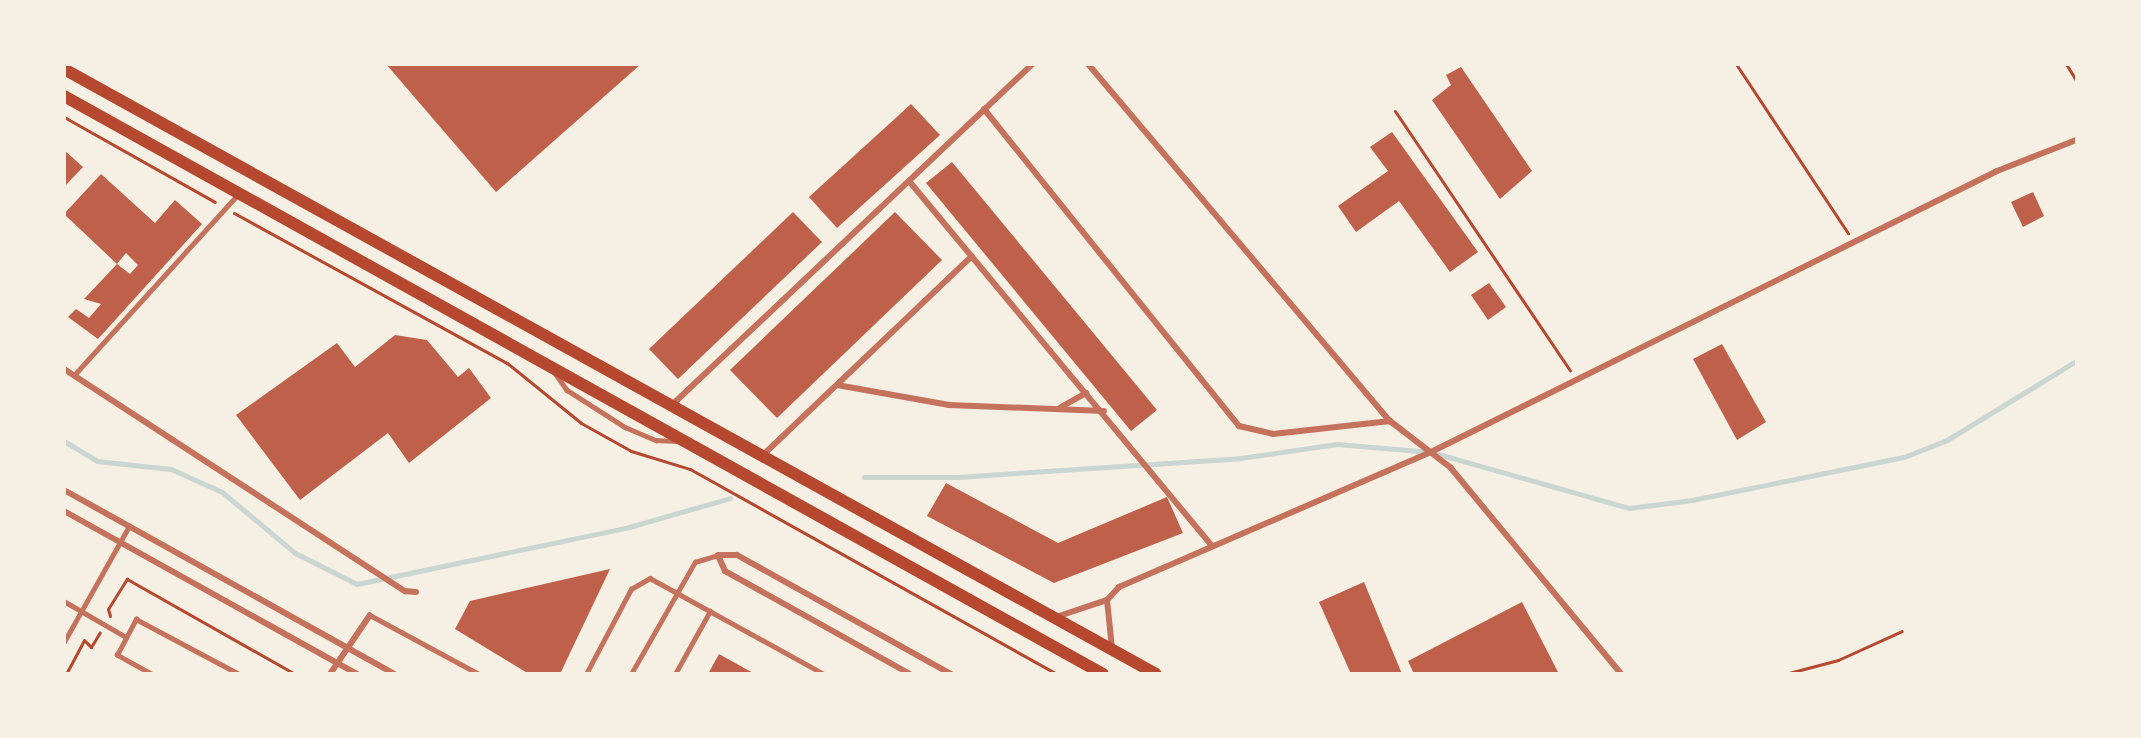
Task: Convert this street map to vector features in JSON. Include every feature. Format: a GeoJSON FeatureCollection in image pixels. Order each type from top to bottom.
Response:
{"type":"FeatureCollection","features":[{"type":"Feature","properties":{"kind":"main road"},"geometry":{"type":"LineString","coordinates":[[64,69],[674,403],[1156,674]]}},
{"type":"Feature","properties":{"kind":"main road"},"geometry":{"type":"LineString","coordinates":[[64,96],[1103,674]]}},
{"type":"Feature","properties":{"kind":"street"},"geometry":{"type":"LineString","coordinates":[[674,403],[1033,64]]}},
{"type":"Feature","properties":{"kind":"street"},"geometry":{"type":"LineString","coordinates":[[1088,64],[1389,421],[1450,467],[1621,674]]}},
{"type":"Feature","properties":{"kind":"street"},"geometry":{"type":"LineString","coordinates":[[984,110],[1239,426],[1274,434],[1389,421]]}},
{"type":"Feature","properties":{"kind":"street"},"geometry":{"type":"LineString","coordinates":[[1056,617],[1107,600],[1119,587],[1211,545],[1431,452],[1578,382],[1996,171],[2076,140]]}},
{"type":"Feature","properties":{"kind":"street"},"geometry":{"type":"LineString","coordinates":[[909,181],[1086,393],[1104,411],[1211,545]]}},
{"type":"Feature","properties":{"kind":"street"},"geometry":{"type":"LineString","coordinates":[[74,375],[240,192]]}},
{"type":"Feature","properties":{"kind":"street"},"geometry":{"type":"LineString","coordinates":[[764,454],[972,256]]}},
{"type":"Feature","properties":{"kind":"street"},"geometry":{"type":"LineString","coordinates":[[64,369],[405,591],[416,592]]}},
{"type":"Feature","properties":{"kind":"street"},"geometry":{"type":"LineString","coordinates":[[837,384],[949,405],[1104,411]]}},
{"type":"Feature","properties":{"kind":"street"},"geometry":{"type":"LineString","coordinates":[[1060,408],[1086,393]]}},
{"type":"Feature","properties":{"kind":"street"},"geometry":{"type":"LineString","coordinates":[[64,490],[394,674]]}},
{"type":"Feature","properties":{"kind":"street"},"geometry":{"type":"LineString","coordinates":[[64,511],[357,674]]}},
{"type":"Feature","properties":{"kind":"street"},"geometry":{"type":"LineString","coordinates":[[910,674],[725,571],[718,555],[737,555],[951,674]]}},
{"type":"Feature","properties":{"kind":"street"},"geometry":{"type":"LineString","coordinates":[[1107,600],[1112,649]]}},
{"type":"Feature","properties":{"kind":"street"},"geometry":{"type":"LineString","coordinates":[[330,674],[346,646],[370,615]]}},
{"type":"Feature","properties":{"kind":"lane"},"geometry":{"type":"LineString","coordinates":[[548,364],[567,390],[625,427],[656,440],[687,441]]}},
{"type":"Feature","properties":{"kind":"lane"},"geometry":{"type":"LineString","coordinates":[[64,642],[129,526]]}},
{"type":"Feature","properties":{"kind":"lane"},"geometry":{"type":"LineString","coordinates":[[631,674],[695,562],[718,555]]}},
{"type":"Feature","properties":{"kind":"lane"},"geometry":{"type":"LineString","coordinates":[[585,674],[631,589],[650,578],[824,674]]}},
{"type":"Feature","properties":{"kind":"lane"},"geometry":{"type":"LineString","coordinates":[[64,601],[126,637]]}},
{"type":"Feature","properties":{"kind":"lane"},"geometry":{"type":"LineString","coordinates":[[675,674],[710,611]]}},
{"type":"Feature","properties":{"kind":"lane"},"geometry":{"type":"LineString","coordinates":[[370,615],[479,674]]}},
{"type":"Feature","properties":{"kind":"lane"},"geometry":{"type":"LineString","coordinates":[[151,674],[117,655],[136,619],[239,674]]}},
{"type":"Feature","properties":{"kind":"path"},"geometry":{"type":"LineString","coordinates":[[1736,64],[1854,243]]}},
{"type":"Feature","properties":{"kind":"path"},"geometry":{"type":"LineString","coordinates":[[2067,64],[2076,80]]}},
{"type":"Feature","properties":{"kind":"path"},"geometry":{"type":"LineString","coordinates":[[1395,111],[1578,382]]}},
{"type":"Feature","properties":{"kind":"path"},"geometry":{"type":"LineString","coordinates":[[1785,674],[1838,660],[1902,631]]}},
{"type":"Feature","properties":{"kind":"building"},"geometry":{"type":"Polygon","coordinates":[[[386,64],[641,64],[496,192],[386,64]]]}},
{"type":"Feature","properties":{"kind":"building"},"geometry":{"type":"Polygon","coordinates":[[[1461,67],[1532,171],[1500,199],[1432,100],[1451,85],[1446,75],[1461,67]]]}},
{"type":"Feature","properties":{"kind":"building"},"geometry":{"type":"Polygon","coordinates":[[[911,104],[940,135],[837,228],[809,197],[911,104]]]}},
{"type":"Feature","properties":{"kind":"building"},"geometry":{"type":"Polygon","coordinates":[[[1392,132],[1478,252],[1450,272],[1399,201],[1356,232],[1338,206],[1388,171],[1370,147],[1392,132]]]}},
{"type":"Feature","properties":{"kind":"building"},"geometry":{"type":"Polygon","coordinates":[[[64,150],[83,167],[64,187],[64,150]]]}},
{"type":"Feature","properties":{"kind":"building"},"geometry":{"type":"Polygon","coordinates":[[[952,162],[1157,410],[1131,431],[926,183],[952,162]]]}},
{"type":"Feature","properties":{"kind":"building"},"geometry":{"type":"Polygon","coordinates":[[[101,174],[155,223],[175,200],[202,224],[98,339],[68,317],[76,309],[89,318],[101,304],[84,299],[117,264],[64,214],[101,174]],[[126,253],[117,264],[130,274],[138,265],[126,253]]]}},
{"type":"Feature","properties":{"kind":"building"},"geometry":{"type":"Polygon","coordinates":[[[2033,192],[2044,216],[2023,227],[2011,202],[2033,192]]]}},
{"type":"Feature","properties":{"kind":"building"},"geometry":{"type":"Polygon","coordinates":[[[793,212],[822,242],[678,379],[649,349],[793,212]]]}},
{"type":"Feature","properties":{"kind":"building"},"geometry":{"type":"Polygon","coordinates":[[[895,212],[942,260],[777,418],[730,370],[895,212]]]}},
{"type":"Feature","properties":{"kind":"building"},"geometry":{"type":"Polygon","coordinates":[[[1489,283],[1506,307],[1488,320],[1471,295],[1489,283]]]}},
{"type":"Feature","properties":{"kind":"building"},"geometry":{"type":"Polygon","coordinates":[[[395,335],[427,340],[458,377],[469,368],[491,398],[409,463],[388,433],[300,500],[236,415],[337,343],[355,367],[395,335]]]}},
{"type":"Feature","properties":{"kind":"building"},"geometry":{"type":"Polygon","coordinates":[[[1722,344],[1766,422],[1737,440],[1693,359],[1722,344]]]}},
{"type":"Feature","properties":{"kind":"building"},"geometry":{"type":"Polygon","coordinates":[[[946,483],[1058,543],[1167,497],[1183,533],[1054,583],[927,516],[946,483]]]}},
{"type":"Feature","properties":{"kind":"building"},"geometry":{"type":"Polygon","coordinates":[[[610,569],[560,674],[529,674],[455,629],[470,601],[610,569]]]}},
{"type":"Feature","properties":{"kind":"building"},"geometry":{"type":"Polygon","coordinates":[[[1364,582],[1402,674],[1351,674],[1319,602],[1364,582]]]}},
{"type":"Feature","properties":{"kind":"building"},"geometry":{"type":"Polygon","coordinates":[[[1522,602],[1559,674],[1414,674],[1408,661],[1522,602]]]}},
{"type":"Feature","properties":{"kind":"building"},"geometry":{"type":"Polygon","coordinates":[[[719,654],[755,674],[708,674],[719,654]]]}},
{"type":"Feature","properties":{"kind":"waterway"},"geometry":{"type":"LineString","coordinates":[[864,477],[957,477],[1240,458],[1337,444],[1431,452],[1629,508],[1692,500],[1904,457],[1947,440],[2076,361]]}},
{"type":"Feature","properties":{"kind":"waterway"},"geometry":{"type":"LineString","coordinates":[[64,441],[97,461],[171,469],[222,492],[295,553],[357,584],[629,527],[730,498]]}}]}
